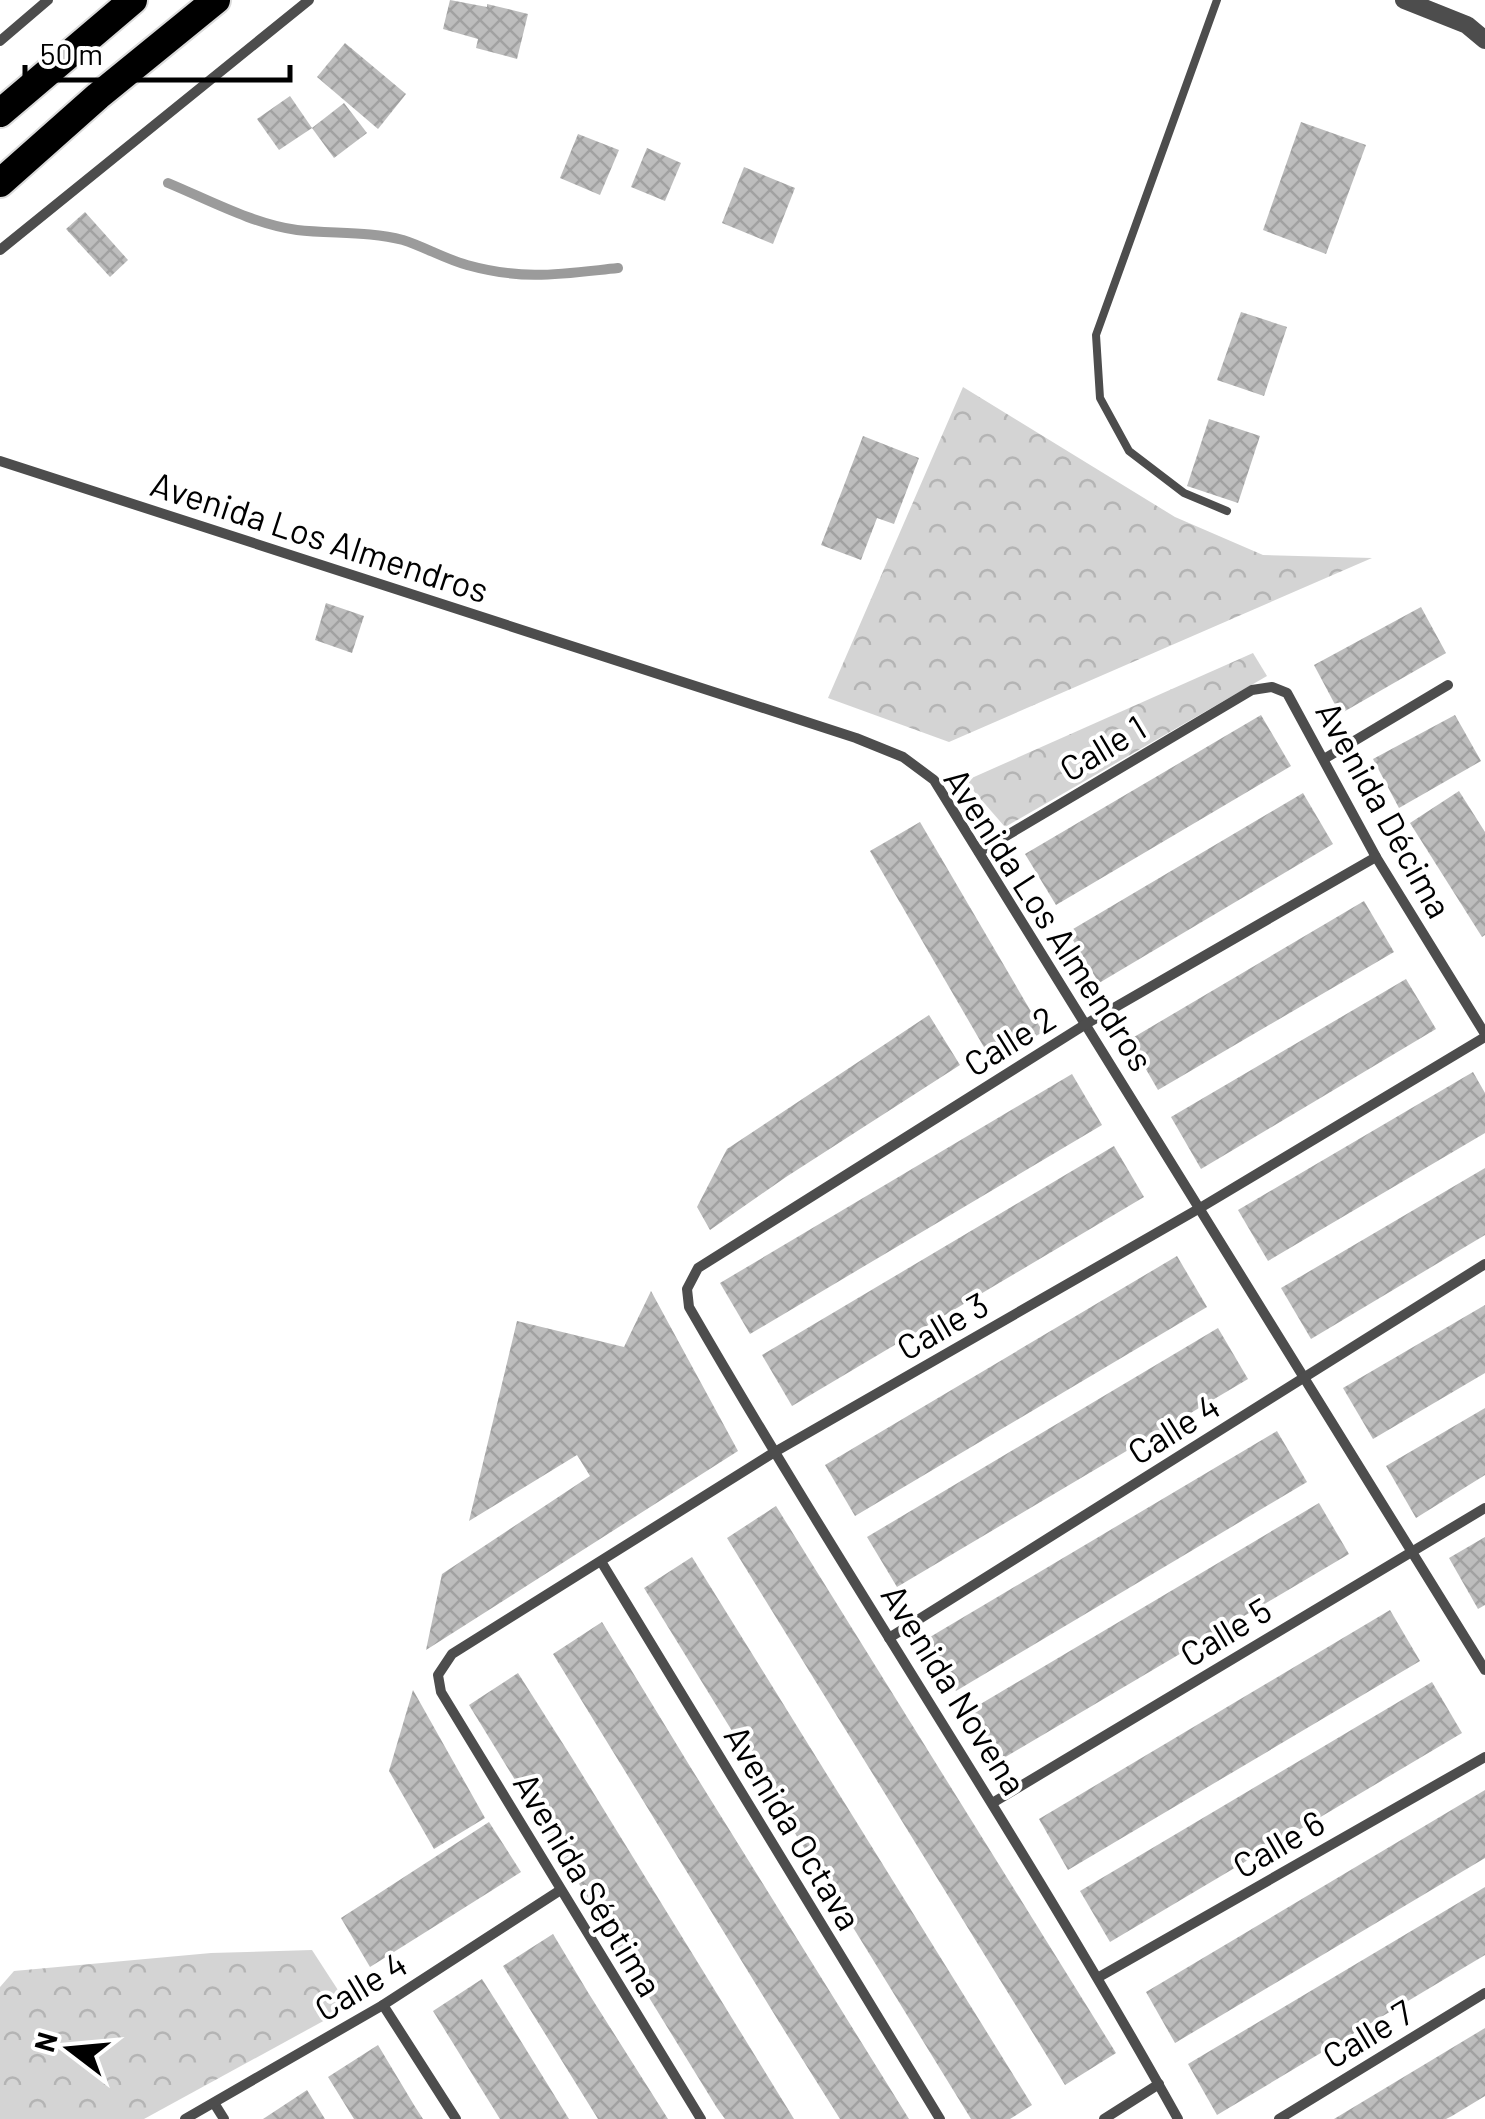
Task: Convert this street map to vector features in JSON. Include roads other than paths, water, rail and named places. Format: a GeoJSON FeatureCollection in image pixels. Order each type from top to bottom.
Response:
{"type":"FeatureCollection","features":[{"type":"Feature","properties":{"kind":"highway"},"geometry":{"type":"LineString","coordinates":[[0,113],[134,0]]}},
{"type":"Feature","properties":{"kind":"highway"},"geometry":{"type":"LineString","coordinates":[[0,183],[98,96],[216,0]]}},
{"type":"Feature","properties":{"kind":"street"},"geometry":{"type":"LineString","coordinates":[[0,41],[48,0]]}},
{"type":"Feature","properties":{"kind":"street"},"geometry":{"type":"LineString","coordinates":[[0,250],[309,0]]}},
{"type":"Feature","properties":{"kind":"street"},"geometry":{"type":"LineString","coordinates":[[1404,0],[1467,25],[1485,40]]}},
{"type":"Feature","properties":{"kind":"street","name":"Avenida Los Almendros"},"geometry":{"type":"LineString","coordinates":[[0,461],[856,738],[902,757],[934,780],[1485,1670]]}},
{"type":"Feature","properties":{"kind":"street"},"geometry":{"type":"LineString","coordinates":[[1324,758],[1448,685]]}},
{"type":"Feature","properties":{"kind":"street","name":"Avenida Décima"},"geometry":{"type":"LineString","coordinates":[[1252,690],[1272,687],[1288,692],[1376,858],[1485,1036]]}},
{"type":"Feature","properties":{"kind":"street","name":"Calle 1"},"geometry":{"type":"LineString","coordinates":[[979,852],[1252,690]]}},
{"type":"Feature","properties":{"kind":"street","name":"Calle 2"},"geometry":{"type":"LineString","coordinates":[[687,1290],[698,1268],[1086,1024],[1376,858]]}},
{"type":"Feature","properties":{"kind":"street","name":"Calle 3"},"geometry":{"type":"LineString","coordinates":[[438,1676],[452,1654],[602,1564],[774,1453],[1200,1208],[1485,1036]]}},
{"type":"Feature","properties":{"kind":"street","name":"Calle 4"},"geometry":{"type":"LineString","coordinates":[[889,1638],[1485,1264]]}},
{"type":"Feature","properties":{"kind":"street","name":"Avenida Novena"},"geometry":{"type":"LineString","coordinates":[[687,1290],[689,1307],[774,1453],[994,1802],[1178,2119]]}},
{"type":"Feature","properties":{"kind":"street","name":"Calle 5"},"geometry":{"type":"LineString","coordinates":[[994,1802],[1485,1508]]}},
{"type":"Feature","properties":{"kind":"street","name":"Avenida Octava"},"geometry":{"type":"LineString","coordinates":[[602,1564],[940,2119]]}},
{"type":"Feature","properties":{"kind":"street","name":"Avenida Séptima"},"geometry":{"type":"LineString","coordinates":[[438,1676],[441,1692],[700,2119]]}},
{"type":"Feature","properties":{"kind":"street","name":"Calle 6"},"geometry":{"type":"LineString","coordinates":[[1099,1977],[1485,1756]]}},
{"type":"Feature","properties":{"kind":"street","name":"Calle 4"},"geometry":{"type":"LineString","coordinates":[[185,2119],[383,2005],[559,1891]]}},
{"type":"Feature","properties":{"kind":"street","name":"Calle 7"},"geometry":{"type":"LineString","coordinates":[[1278,2119],[1485,1993]]}},
{"type":"Feature","properties":{"kind":"street"},"geometry":{"type":"LineString","coordinates":[[383,2005],[456,2119]]}},
{"type":"Feature","properties":{"kind":"street"},"geometry":{"type":"LineString","coordinates":[[1104,2119],[1159,2084]]}},
{"type":"Feature","properties":{"kind":"street"},"geometry":{"type":"LineString","coordinates":[[214,2103],[224,2119]]}},
{"type":"Feature","properties":{"kind":"lane"},"geometry":{"type":"LineString","coordinates":[[1217,0],[1096,335],[1100,398],[1129,451],[1184,493],[1227,511]]}},
{"type":"Feature","properties":{"kind":"waterway"},"geometry":{"type":"LineString","coordinates":[[168,183],[264,223],[297,230],[390,237],[488,270],[543,275],[618,268]]}}]}
